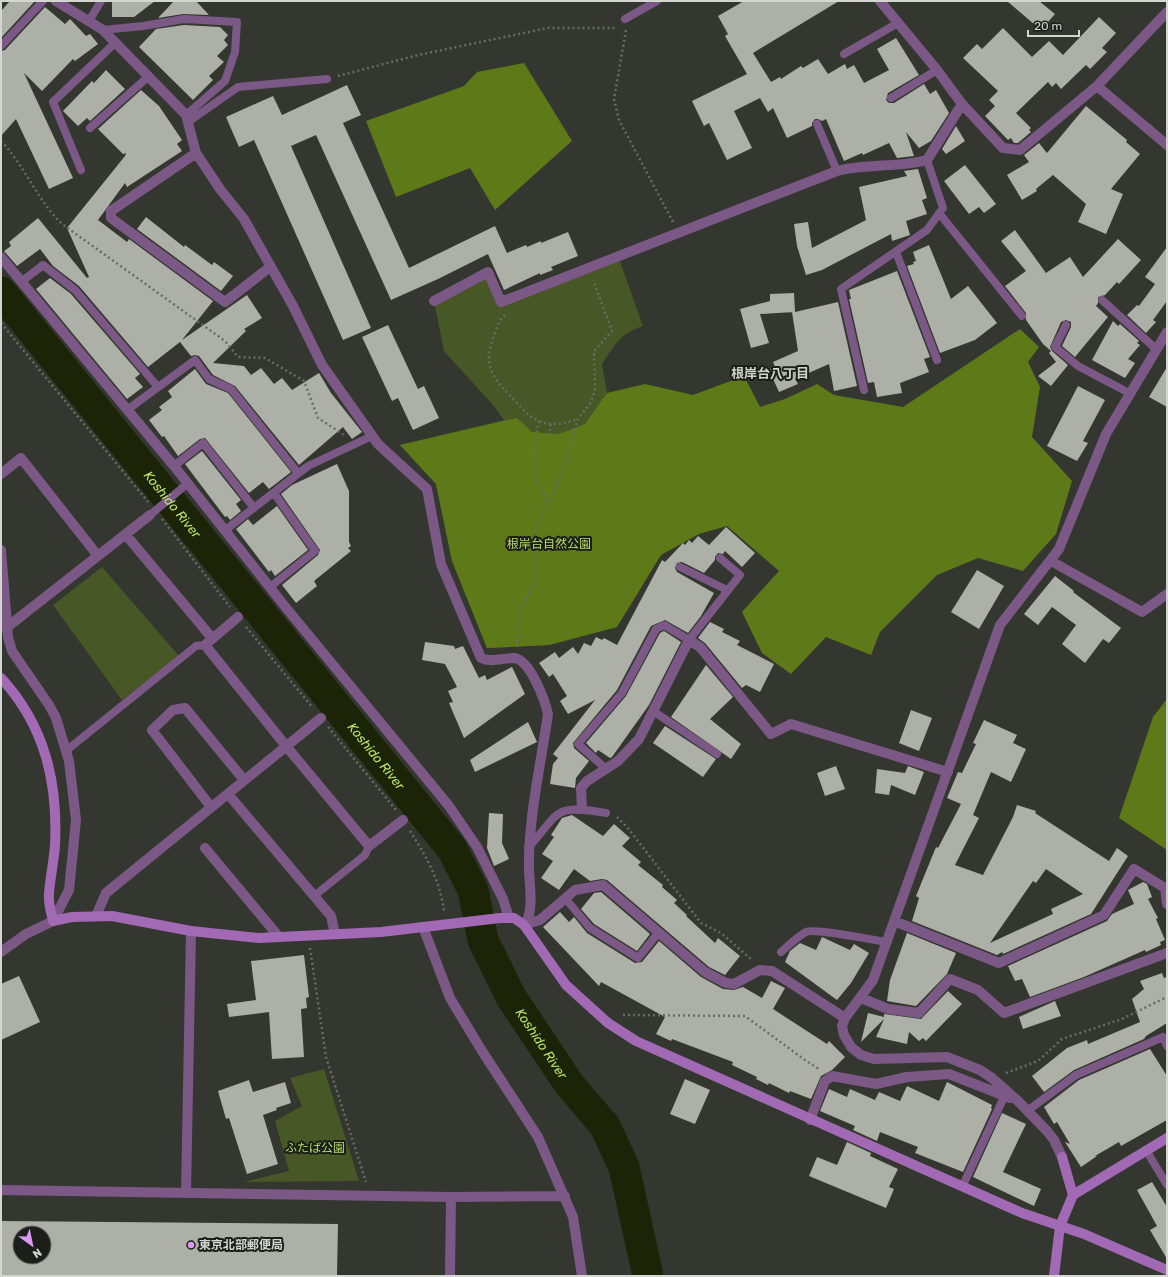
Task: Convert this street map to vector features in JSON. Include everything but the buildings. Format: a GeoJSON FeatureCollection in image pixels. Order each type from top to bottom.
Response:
{"type":"FeatureCollection","features":[{"type":"Feature","properties":{"kind":"street"},"geometry":{"type":"LineString","coordinates":[[56,1],[103,30],[149,76],[187,118],[196,153],[220,189],[244,219],[293,306],[322,365],[378,444],[427,489],[442,564],[480,658],[488,661],[516,658],[526,665],[545,702],[548,714],[528,848],[529,919],[524,925]]}},
{"type":"Feature","properties":{"kind":"street"},"geometry":{"type":"LineString","coordinates":[[880,1],[937,70],[962,104],[1003,148],[1020,150],[1097,86],[1167,12]]}},
{"type":"Feature","properties":{"kind":"street"},"geometry":{"type":"LineString","coordinates":[[1097,86],[1167,145]]}},
{"type":"Feature","properties":{"kind":"street"},"geometry":{"type":"LineString","coordinates":[[434,301],[488,272],[502,302],[837,171],[854,166],[917,163],[927,160],[962,104]]}},
{"type":"Feature","properties":{"kind":"street"},"geometry":{"type":"LineString","coordinates":[[196,153],[111,211],[111,218],[225,302],[270,267]]}},
{"type":"Feature","properties":{"kind":"street"},"geometry":{"type":"LineString","coordinates":[[1,257],[174,466],[185,486],[224,530],[449,806],[477,847],[503,898],[505,918]]}},
{"type":"Feature","properties":{"kind":"street"},"geometry":{"type":"LineString","coordinates":[[1073,1195],[1062,1157],[1051,1136],[1018,1101],[992,1078],[980,1070],[947,1057],[874,1059],[861,1055],[851,1046],[844,1036],[842,1026],[845,1018],[874,980],[1000,625],[1059,549],[1106,434],[1167,332]]}},
{"type":"Feature","properties":{"kind":"street"},"geometry":{"type":"LineString","coordinates":[[1,474],[21,458],[98,556]]}},
{"type":"Feature","properties":{"kind":"street"},"geometry":{"type":"LineString","coordinates":[[6,628],[155,511]]}},
{"type":"Feature","properties":{"kind":"street"},"geometry":{"type":"LineString","coordinates":[[126,535],[209,641],[286,746],[369,846],[403,820]]}},
{"type":"Feature","properties":{"kind":"street"},"geometry":{"type":"LineString","coordinates":[[1,550],[6,628],[12,651],[49,705],[66,750],[76,820],[69,890],[52,921]]}},
{"type":"Feature","properties":{"kind":"street"},"geometry":{"type":"LineString","coordinates":[[1051,561],[1142,612],[1167,594]]}},
{"type":"Feature","properties":{"kind":"street"},"geometry":{"type":"LineString","coordinates":[[209,641],[238,616]]}},
{"type":"Feature","properties":{"kind":"street"},"geometry":{"type":"LineString","coordinates":[[582,809],[581,788],[587,781],[618,761],[639,740],[689,640],[700,647],[770,734],[791,724],[948,772]]}},
{"type":"Feature","properties":{"kind":"street"},"geometry":{"type":"LineString","coordinates":[[1,678],[20,700],[33,722],[45,752],[52,777],[55,811],[55,846],[49,895],[52,921]]}},
{"type":"Feature","properties":{"kind":"street"},"geometry":{"type":"LineString","coordinates":[[212,807],[152,730],[174,710],[185,708],[244,780]]}},
{"type":"Feature","properties":{"kind":"street"},"geometry":{"type":"LineString","coordinates":[[96,916],[106,893],[321,718]]}},
{"type":"Feature","properties":{"kind":"street"},"geometry":{"type":"LineString","coordinates":[[228,794],[331,916],[335,934]]}},
{"type":"Feature","properties":{"kind":"street"},"geometry":{"type":"LineString","coordinates":[[205,848],[279,937]]}},
{"type":"Feature","properties":{"kind":"street"},"geometry":{"type":"LineString","coordinates":[[894,921],[999,964],[1104,915],[1134,869],[1165,888],[1167,904]]}},
{"type":"Feature","properties":{"kind":"street"},"geometry":{"type":"LineString","coordinates":[[524,925],[540,920],[575,890],[603,885],[705,972],[726,984],[734,984],[760,970],[772,971],[845,1018]]}},
{"type":"Feature","properties":{"kind":"street"},"geometry":{"type":"LineString","coordinates":[[1,952],[26,934],[52,921],[72,917],[112,916],[191,931],[259,938],[423,928],[514,918],[524,925],[566,984],[616,1029],[659,1052],[810,1120],[963,1185],[1022,1213],[1084,1234],[1167,1270]]}},
{"type":"Feature","properties":{"kind":"street"},"geometry":{"type":"LineString","coordinates":[[423,928],[450,998],[482,1051],[538,1137],[565,1196],[573,1217],[582,1276]]}},
{"type":"Feature","properties":{"kind":"street"},"geometry":{"type":"LineString","coordinates":[[186,1193],[191,931]]}},
{"type":"Feature","properties":{"kind":"street"},"geometry":{"type":"LineString","coordinates":[[861,998],[888,1009],[918,1013],[950,979],[978,990],[1004,1013],[1167,953]]}},
{"type":"Feature","properties":{"kind":"street"},"geometry":{"type":"LineString","coordinates":[[810,1120],[825,1081],[832,1076],[876,1084],[907,1077],[949,1074],[1018,1101]]}},
{"type":"Feature","properties":{"kind":"street"},"geometry":{"type":"LineString","coordinates":[[1054,1276],[1060,1226],[1073,1195],[1167,1138]]}},
{"type":"Feature","properties":{"kind":"street"},"geometry":{"type":"LineString","coordinates":[[1,1190],[451,1197],[565,1196]]}},
{"type":"Feature","properties":{"kind":"street"},"geometry":{"type":"LineString","coordinates":[[450,1276],[451,1197]]}},
{"type":"Feature","properties":{"kind":"lane"},"geometry":{"type":"LineString","coordinates":[[1,46],[43,1]]}},
{"type":"Feature","properties":{"kind":"lane"},"geometry":{"type":"LineString","coordinates":[[88,21],[101,1]]}},
{"type":"Feature","properties":{"kind":"lane"},"geometry":{"type":"LineString","coordinates":[[625,19],[657,1]]}},
{"type":"Feature","properties":{"kind":"lane"},"geometry":{"type":"LineString","coordinates":[[103,30],[143,26],[184,19],[237,22],[235,52],[225,81],[187,118]]}},
{"type":"Feature","properties":{"kind":"lane"},"geometry":{"type":"LineString","coordinates":[[844,54],[898,22]]}},
{"type":"Feature","properties":{"kind":"lane"},"geometry":{"type":"LineString","coordinates":[[81,170],[53,102],[116,42]]}},
{"type":"Feature","properties":{"kind":"lane"},"geometry":{"type":"LineString","coordinates":[[891,98],[937,70]]}},
{"type":"Feature","properties":{"kind":"lane"},"geometry":{"type":"LineString","coordinates":[[90,128],[149,76]]}},
{"type":"Feature","properties":{"kind":"lane"},"geometry":{"type":"LineString","coordinates":[[187,118],[238,87],[327,79]]}},
{"type":"Feature","properties":{"kind":"lane"},"geometry":{"type":"LineString","coordinates":[[817,124],[837,171]]}},
{"type":"Feature","properties":{"kind":"lane"},"geometry":{"type":"LineString","coordinates":[[864,390],[841,289],[927,230],[940,213],[943,208],[927,160]]}},
{"type":"Feature","properties":{"kind":"lane"},"geometry":{"type":"LineString","coordinates":[[940,213],[1022,316]]}},
{"type":"Feature","properties":{"kind":"lane"},"geometry":{"type":"LineString","coordinates":[[896,252],[937,360]]}},
{"type":"Feature","properties":{"kind":"lane"},"geometry":{"type":"LineString","coordinates":[[21,282],[43,265],[75,290],[158,387]]}},
{"type":"Feature","properties":{"kind":"lane"},"geometry":{"type":"LineString","coordinates":[[1102,300],[1156,349]]}},
{"type":"Feature","properties":{"kind":"lane"},"geometry":{"type":"LineString","coordinates":[[1066,325],[1055,347],[1078,366],[1131,394]]}},
{"type":"Feature","properties":{"kind":"lane"},"geometry":{"type":"LineString","coordinates":[[127,410],[194,360],[209,379],[231,389],[298,473]]}},
{"type":"Feature","properties":{"kind":"lane"},"geometry":{"type":"LineString","coordinates":[[224,530],[308,466],[372,436]]}},
{"type":"Feature","properties":{"kind":"lane"},"geometry":{"type":"LineString","coordinates":[[174,466],[203,443],[254,508]]}},
{"type":"Feature","properties":{"kind":"lane"},"geometry":{"type":"LineString","coordinates":[[155,511],[185,486]]}},
{"type":"Feature","properties":{"kind":"lane"},"geometry":{"type":"LineString","coordinates":[[270,587],[315,551],[274,493]]}},
{"type":"Feature","properties":{"kind":"lane"},"geometry":{"type":"LineString","coordinates":[[605,768],[578,744],[622,693],[656,629],[664,625],[689,640],[740,575],[720,558]]}},
{"type":"Feature","properties":{"kind":"lane"},"geometry":{"type":"LineString","coordinates":[[680,567],[727,590]]}},
{"type":"Feature","properties":{"kind":"lane"},"geometry":{"type":"LineString","coordinates":[[66,750],[196,646],[209,641]]}},
{"type":"Feature","properties":{"kind":"lane"},"geometry":{"type":"LineString","coordinates":[[653,711],[717,754]]}},
{"type":"Feature","properties":{"kind":"lane"},"geometry":{"type":"LineString","coordinates":[[528,848],[552,817],[564,809],[582,809],[606,813]]}},
{"type":"Feature","properties":{"kind":"lane"},"geometry":{"type":"LineString","coordinates":[[314,896],[365,855],[369,846]]}},
{"type":"Feature","properties":{"kind":"lane"},"geometry":{"type":"LineString","coordinates":[[565,898],[590,928],[638,958],[659,932]]}},
{"type":"Feature","properties":{"kind":"lane"},"geometry":{"type":"LineString","coordinates":[[781,952],[807,932],[815,930],[887,942]]}},
{"type":"Feature","properties":{"kind":"lane"},"geometry":{"type":"LineString","coordinates":[[1027,1111],[1076,1075],[1163,1037],[1167,1046]]}},
{"type":"Feature","properties":{"kind":"lane"},"geometry":{"type":"LineString","coordinates":[[963,1185],[1005,1095]]}},
{"type":"Feature","properties":{"kind":"lane"},"geometry":{"type":"LineString","coordinates":[[1146,1150],[1167,1185]]}},
{"type":"Feature","properties":{"kind":"path"},"geometry":{"type":"LineString","coordinates":[[625,19],[627,22],[614,98],[620,120],[679,233]]}},
{"type":"Feature","properties":{"kind":"path"},"geometry":{"type":"LineString","coordinates":[[327,79],[418,55],[548,28],[626,28]]}},
{"type":"Feature","properties":{"kind":"path"},"geometry":{"type":"LineString","coordinates":[[1,141],[15,156],[50,213],[62,224],[225,342],[238,357],[265,358],[304,381],[318,418],[342,433],[351,446]]}},
{"type":"Feature","properties":{"kind":"path"},"geometry":{"type":"LineString","coordinates":[[516,658],[519,611],[537,579],[536,525],[548,505],[566,462],[578,419],[591,402],[595,390],[594,351],[612,331],[592,278]]}},
{"type":"Feature","properties":{"kind":"path"},"geometry":{"type":"LineString","coordinates":[[506,314],[500,318],[489,348],[490,368],[498,384],[524,412],[539,421],[551,424],[560,424],[578,419]]}},
{"type":"Feature","properties":{"kind":"path"},"geometry":{"type":"LineString","coordinates":[[1,323],[155,511],[403,820],[435,874],[450,925]]}},
{"type":"Feature","properties":{"kind":"path"},"geometry":{"type":"LineString","coordinates":[[539,421],[534,448],[535,477],[548,505]]}},
{"type":"Feature","properties":{"kind":"path"},"geometry":{"type":"LineString","coordinates":[[549,436],[551,424]]}},
{"type":"Feature","properties":{"kind":"path"},"geometry":{"type":"LineString","coordinates":[[606,813],[622,820],[701,923],[721,933],[750,957],[760,970]]}},
{"type":"Feature","properties":{"kind":"path"},"geometry":{"type":"LineString","coordinates":[[308,935],[326,1057],[371,1196]]}},
{"type":"Feature","properties":{"kind":"path"},"geometry":{"type":"LineString","coordinates":[[992,1078],[1038,1060],[1062,1039],[1122,1019],[1167,997]]}},
{"type":"Feature","properties":{"kind":"path"},"geometry":{"type":"LineString","coordinates":[[622,1015],[745,1016],[805,1060],[832,1076]]}},
{"type":"Feature","properties":{"kind":"green space"},"geometry":{"type":"Polygon","coordinates":[[[524,63],[572,141],[495,210],[470,168],[396,197],[366,121],[464,86],[477,72],[524,63]]]}},
{"type":"Feature","properties":{"kind":"green space","name":"根岸台自然公園"},"geometry":{"type":"Polygon","coordinates":[[[618,256],[643,326],[628,332],[623,336],[602,364],[607,393],[599,429],[617,627],[549,645],[487,648],[452,561],[436,484],[400,445],[504,420],[493,405],[444,351],[434,301],[488,272],[501,302],[618,256]]]}},
{"type":"Feature","properties":{"kind":"green space"},"geometry":{"type":"Polygon","coordinates":[[[1020,329],[1039,347],[1028,362],[1040,387],[1032,437],[1072,481],[1056,534],[1023,571],[978,558],[937,575],[880,632],[871,655],[826,637],[791,674],[762,653],[742,612],[779,571],[727,526],[699,534],[661,555],[617,627],[549,645],[487,648],[452,561],[436,484],[400,445],[517,418],[532,432],[559,434],[585,424],[607,393],[645,384],[693,395],[744,376],[760,407],[785,399],[817,384],[834,395],[903,407],[1020,329]]]}},
{"type":"Feature","properties":{"kind":"green space"},"geometry":{"type":"Polygon","coordinates":[[[102,567],[179,656],[122,700],[53,605],[102,567]]]}},
{"type":"Feature","properties":{"kind":"green space"},"geometry":{"type":"Polygon","coordinates":[[[1167,699],[1167,850],[1119,818],[1153,717],[1167,699]]]}},
{"type":"Feature","properties":{"kind":"green space","name":"ふたば公園"},"geometry":{"type":"Polygon","coordinates":[[[324,1069],[359,1181],[244,1182],[289,1171],[275,1121],[302,1106],[290,1078],[324,1069]]]}},
{"type":"Feature","properties":{"kind":"waterway","name":"Koshido River"},"geometry":{"type":"LineString","coordinates":[[1,292],[452,849],[473,890],[483,940],[511,997],[569,1084],[605,1126],[624,1167],[648,1276]]}},
{"type":"Feature","properties":{"kind":"place","name":"東京北部郵便局"},"geometry":{"type":"Point","coordinates":[191,1245]}},
{"type":"Feature","properties":{"kind":"district","name":"根岸台八丁目"},"geometry":{"type":"Point","coordinates":[770,373]}}]}
